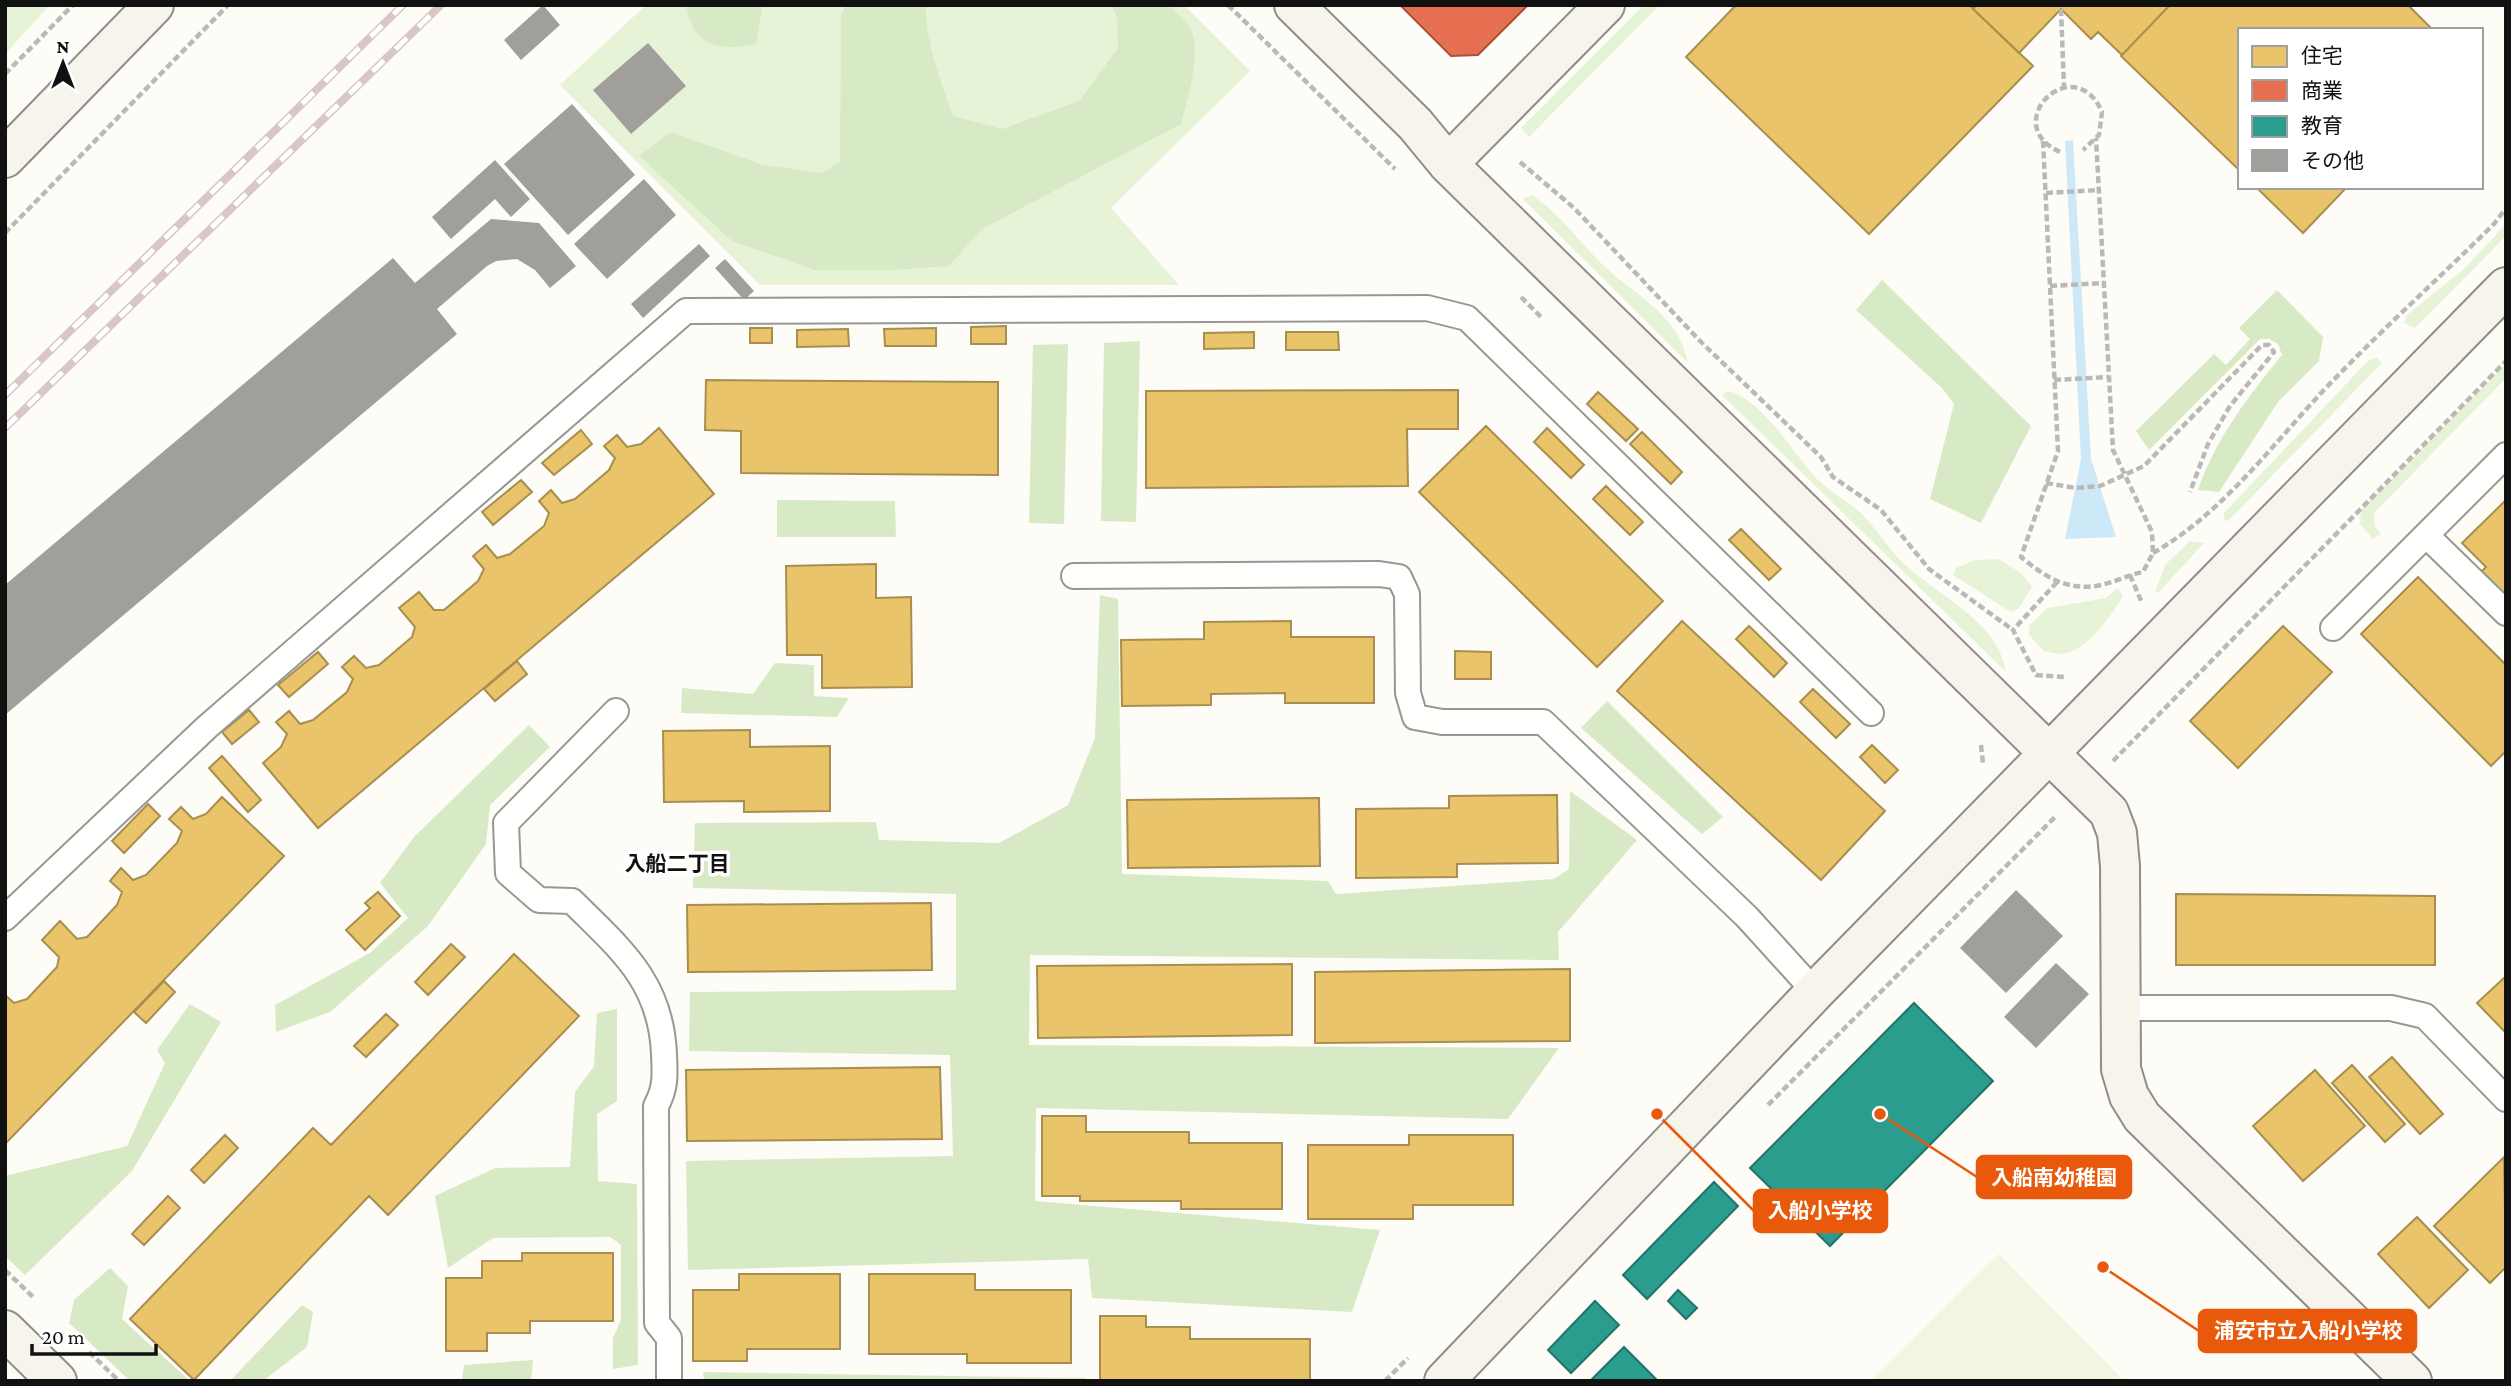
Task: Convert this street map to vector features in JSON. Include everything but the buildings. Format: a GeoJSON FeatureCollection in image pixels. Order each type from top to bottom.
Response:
{"type":"FeatureCollection","features":[{"type":"Feature","properties":{"kind":"street"},"geometry":{"type":"LineString","coordinates":[[5,158],[154,5]]}},
{"type":"Feature","properties":{"kind":"street"},"geometry":{"type":"LineString","coordinates":[[1294,5],[1415,124],[1448,164],[2109,812],[2117,833],[2121,1069],[2129,1096],[2142,1116],[2412,1381]]}},
{"type":"Feature","properties":{"kind":"street"},"geometry":{"type":"LineString","coordinates":[[1448,164],[1605,5]]}},
{"type":"Feature","properties":{"kind":"street"},"geometry":{"type":"LineString","coordinates":[[1444,1381],[1815,992],[2506,286]]}},
{"type":"Feature","properties":{"kind":"street"},"geometry":{"type":"LineString","coordinates":[[5,1331],[58,1381]]}},
{"type":"Feature","properties":{"kind":"lane"},"geometry":{"type":"LineString","coordinates":[[5,918],[207,727],[686,311],[1427,308],[1467,318],[1871,713]]}},
{"type":"Feature","properties":{"kind":"lane"},"geometry":{"type":"LineString","coordinates":[[2333,628],[2506,454]]}},
{"type":"Feature","properties":{"kind":"lane"},"geometry":{"type":"LineString","coordinates":[[2426,535],[2506,613]]}},
{"type":"Feature","properties":{"kind":"lane"},"geometry":{"type":"LineString","coordinates":[[1074,576],[1379,574],[1399,577],[1407,594],[1408,693],[1415,717],[1443,722],[1543,722],[1748,916],[1815,992]]}},
{"type":"Feature","properties":{"kind":"lane"},"geometry":{"type":"LineString","coordinates":[[616,711],[506,823],[508,873],[539,900],[572,901],[626,955],[653,996],[663,1024],[666,1089],[656,1106],[657,1323],[668,1338],[669,1381]]}},
{"type":"Feature","properties":{"kind":"lane"},"geometry":{"type":"LineString","coordinates":[[2120,1007],[2391,1007],[2425,1016],[2506,1099]]}},
{"type":"Feature","properties":{"kind":"path"},"geometry":{"type":"LineString","coordinates":[[5,74],[73,5]]}},
{"type":"Feature","properties":{"kind":"path"},"geometry":{"type":"LineString","coordinates":[[5,233],[228,5]]}},
{"type":"Feature","properties":{"kind":"path"},"geometry":{"type":"LineString","coordinates":[[1228,5],[1398,172]]}},
{"type":"Feature","properties":{"kind":"path"},"geometry":{"type":"LineString","coordinates":[[2061,9],[2064,88]]}},
{"type":"Feature","properties":{"kind":"path"},"geometry":{"type":"LineString","coordinates":[[2083,150],[2096,138],[2102,124],[2097,102],[2078,88],[2064,88],[2048,94],[2037,111],[2036,121],[2043,141],[2058,451],[2021,557],[2048,579],[2078,588],[2103,585],[2143,572],[2153,553],[2152,532],[2113,450],[2096,138]]}},
{"type":"Feature","properties":{"kind":"path"},"geometry":{"type":"LineString","coordinates":[[2043,141],[2060,152]]}},
{"type":"Feature","properties":{"kind":"path"},"geometry":{"type":"LineString","coordinates":[[1520,162],[1574,208],[1702,343],[1821,457],[1833,477],[1881,510],[1929,569],[2013,630],[2036,675],[2069,677],[2075,672]]}},
{"type":"Feature","properties":{"kind":"path"},"geometry":{"type":"LineString","coordinates":[[2046,193],[2099,190]]}},
{"type":"Feature","properties":{"kind":"path"},"geometry":{"type":"LineString","coordinates":[[2153,553],[2181,537],[2239,481],[2288,433],[2322,393],[2494,224],[2506,208]]}},
{"type":"Feature","properties":{"kind":"path"},"geometry":{"type":"LineString","coordinates":[[2050,286],[2104,283]]}},
{"type":"Feature","properties":{"kind":"path"},"geometry":{"type":"LineString","coordinates":[[2046,483],[2076,488],[2100,486],[2126,477],[2144,466],[2262,345],[2269,345],[2274,352],[2230,406],[2208,443],[2190,492]]}},
{"type":"Feature","properties":{"kind":"path"},"geometry":{"type":"LineString","coordinates":[[1759,1114],[2140,735],[2506,361]]}},
{"type":"Feature","properties":{"kind":"path"},"geometry":{"type":"LineString","coordinates":[[2054,380],[2109,377]]}},
{"type":"Feature","properties":{"kind":"path"},"geometry":{"type":"LineString","coordinates":[[2130,575],[2143,605],[2133,614]]}},
{"type":"Feature","properties":{"kind":"path"},"geometry":{"type":"LineString","coordinates":[[2013,630],[2058,581]]}},
{"type":"Feature","properties":{"kind":"path"},"geometry":{"type":"LineString","coordinates":[[1977,736],[1982,746],[1983,766],[1977,775]]}},
{"type":"Feature","properties":{"kind":"green space"},"geometry":{"type":"Polygon","coordinates":[[[5,5],[50,5],[5,54],[5,5]]]}},
{"type":"Feature","properties":{"kind":"green space"},"geometry":{"type":"Polygon","coordinates":[[[646,5],[1184,5],[1250,71],[1111,208],[1179,285],[760,285],[560,85],[646,5]]]}},
{"type":"Feature","properties":{"kind":"green space"},"geometry":{"type":"Polygon","coordinates":[[[686,5],[763,5],[756,44],[731,47],[710,43],[695,30],[686,5]]]}},
{"type":"Feature","properties":{"kind":"green space"},"geometry":{"type":"Polygon","coordinates":[[[846,5],[926,5],[931,47],[953,116],[1002,129],[1079,101],[1118,48],[1117,17],[1111,5],[1168,5],[1184,20],[1194,40],[1192,77],[1181,124],[982,229],[949,266],[893,270],[815,270],[732,241],[639,156],[671,132],[763,165],[823,173],[840,162],[841,14],[846,5]]]}},
{"type":"Feature","properties":{"kind":"green space"},"geometry":{"type":"Polygon","coordinates":[[[1644,5],[1660,5],[1529,137],[1521,128],[1644,5]]]}},
{"type":"Feature","properties":{"kind":"green space"},"geometry":{"type":"Polygon","coordinates":[[[1532,195],[1558,217],[1610,271],[1664,316],[1683,345],[1688,363],[1523,199],[1532,195]]]}},
{"type":"Feature","properties":{"kind":"green space"},"geometry":{"type":"Polygon","coordinates":[[[2506,224],[2506,236],[2415,328],[2404,323],[2407,315],[2465,268],[2506,224]]]}},
{"type":"Feature","properties":{"kind":"green space"},"geometry":{"type":"Polygon","coordinates":[[[1882,280],[2031,426],[1981,523],[1930,499],[1954,404],[1942,388],[1856,310],[1882,280]]]}},
{"type":"Feature","properties":{"kind":"green space"},"geometry":{"type":"Polygon","coordinates":[[[2277,290],[2323,337],[2319,361],[2278,402],[2219,492],[2198,490],[2223,436],[2282,355],[2278,344],[2269,339],[2260,339],[2149,450],[2136,431],[2214,354],[2226,365],[2250,339],[2239,328],[2277,290]]]}},
{"type":"Feature","properties":{"kind":"green space"},"geometry":{"type":"Polygon","coordinates":[[[1140,341],[1136,522],[1101,521],[1104,343],[1140,341]]]}},
{"type":"Feature","properties":{"kind":"green space"},"geometry":{"type":"Polygon","coordinates":[[[1068,344],[1064,524],[1029,523],[1033,345],[1068,344]]]}},
{"type":"Feature","properties":{"kind":"green space"},"geometry":{"type":"Polygon","coordinates":[[[2377,357],[2382,363],[2228,521],[2224,520],[2224,513],[2368,361],[2377,357]]]}},
{"type":"Feature","properties":{"kind":"green space"},"geometry":{"type":"Polygon","coordinates":[[[2506,364],[2506,378],[2374,513],[2375,526],[2381,534],[2373,539],[2360,524],[2361,510],[2506,364]]]}},
{"type":"Feature","properties":{"kind":"green space"},"geometry":{"type":"Polygon","coordinates":[[[1728,391],[1741,396],[1766,416],[1818,480],[1861,513],[1902,562],[1979,623],[2001,654],[2006,672],[1722,395],[1728,391]]]}},
{"type":"Feature","properties":{"kind":"green space"},"geometry":{"type":"Polygon","coordinates":[[[777,500],[895,501],[896,537],[777,537],[777,500]]]}},
{"type":"Feature","properties":{"kind":"green space"},"geometry":{"type":"Polygon","coordinates":[[[2190,541],[2204,543],[2159,592],[2155,591],[2166,564],[2190,541]]]}},
{"type":"Feature","properties":{"kind":"green space"},"geometry":{"type":"Polygon","coordinates":[[[1999,559],[2022,574],[2032,587],[2019,608],[2011,612],[1953,575],[1956,568],[1975,560],[1999,559]]]}},
{"type":"Feature","properties":{"kind":"green space"},"geometry":{"type":"Polygon","coordinates":[[[2118,588],[2123,596],[2113,612],[2092,637],[2075,650],[2061,654],[2044,651],[2029,635],[2029,626],[2047,608],[2106,598],[2118,588]]]}},
{"type":"Feature","properties":{"kind":"green space"},"geometry":{"type":"Polygon","coordinates":[[[1100,595],[1118,599],[1122,874],[1328,881],[1336,894],[1554,879],[1569,869],[1570,791],[1637,840],[1558,932],[1559,960],[1030,955],[1029,1045],[1559,1048],[1508,1119],[1036,1108],[1035,1201],[1380,1230],[1352,1312],[1092,1298],[1088,1259],[688,1270],[686,1161],[953,1156],[950,1055],[689,1051],[690,992],[956,990],[956,894],[693,888],[695,823],[876,822],[879,840],[999,843],[1068,805],[1095,738],[1100,595]]]}},
{"type":"Feature","properties":{"kind":"green space"},"geometry":{"type":"Polygon","coordinates":[[[775,663],[814,665],[814,696],[849,698],[837,717],[681,713],[682,688],[753,694],[775,663]]]}},
{"type":"Feature","properties":{"kind":"green space"},"geometry":{"type":"Polygon","coordinates":[[[1607,701],[1723,817],[1702,834],[1581,728],[1607,701]]]}},
{"type":"Feature","properties":{"kind":"green space"},"geometry":{"type":"Polygon","coordinates":[[[529,725],[550,747],[490,805],[486,844],[428,926],[330,1012],[276,1032],[275,1005],[370,953],[408,918],[380,883],[414,837],[529,725]]]}},
{"type":"Feature","properties":{"kind":"green space"},"geometry":{"type":"Polygon","coordinates":[[[190,1004],[221,1022],[132,1171],[25,1275],[5,1256],[5,1176],[127,1146],[165,1063],[157,1050],[190,1004]]]}},
{"type":"Feature","properties":{"kind":"green space"},"geometry":{"type":"Polygon","coordinates":[[[617,1009],[617,1101],[597,1114],[598,1181],[637,1184],[638,1365],[613,1369],[613,1338],[621,1320],[621,1245],[610,1237],[493,1238],[448,1268],[435,1196],[495,1168],[570,1167],[575,1092],[594,1066],[597,1013],[617,1009]]]}},
{"type":"Feature","properties":{"kind":"green space"},"geometry":{"type":"Polygon","coordinates":[[[1999,1254],[2124,1381],[1870,1381],[1999,1254]]]}},
{"type":"Feature","properties":{"kind":"green space"},"geometry":{"type":"Polygon","coordinates":[[[110,1268],[128,1286],[122,1319],[190,1381],[130,1381],[69,1323],[74,1300],[110,1268]]]}},
{"type":"Feature","properties":{"kind":"green space"},"geometry":{"type":"Polygon","coordinates":[[[302,1305],[313,1312],[307,1347],[263,1381],[230,1381],[302,1305]]]}},
{"type":"Feature","properties":{"kind":"green space"},"geometry":{"type":"Polygon","coordinates":[[[533,1360],[531,1381],[462,1381],[464,1365],[533,1360]]]}},
{"type":"Feature","properties":{"kind":"green space"},"geometry":{"type":"Polygon","coordinates":[[[703,1372],[1086,1378],[1086,1381],[704,1381],[703,1372]]]}},
{"type":"Feature","properties":{"kind":"water"},"geometry":{"type":"Polygon","coordinates":[[[2073,140],[2091,459],[2116,537],[2065,539],[2081,459],[2065,141],[2073,140]]]}},
{"type":"Feature","properties":{"kind":"railway"},"geometry":{"type":"LineString","coordinates":[[5,395],[403,5]]}},
{"type":"Feature","properties":{"kind":"railway"},"geometry":{"type":"LineString","coordinates":[[5,428],[441,5]]}},
{"type":"Feature","properties":{"kind":"place","name":"入船小学校"},"geometry":{"type":"Point","coordinates":[1657,1114]}},
{"type":"Feature","properties":{"kind":"place","name":"入船南幼稚園"},"geometry":{"type":"Point","coordinates":[1880,1114]}},
{"type":"Feature","properties":{"kind":"place","name":"浦安市立入船小学校"},"geometry":{"type":"Point","coordinates":[2103,1267]}},
{"type":"Feature","properties":{"kind":"district","name":"入船二丁目"},"geometry":{"type":"Point","coordinates":[677,864]}}]}
